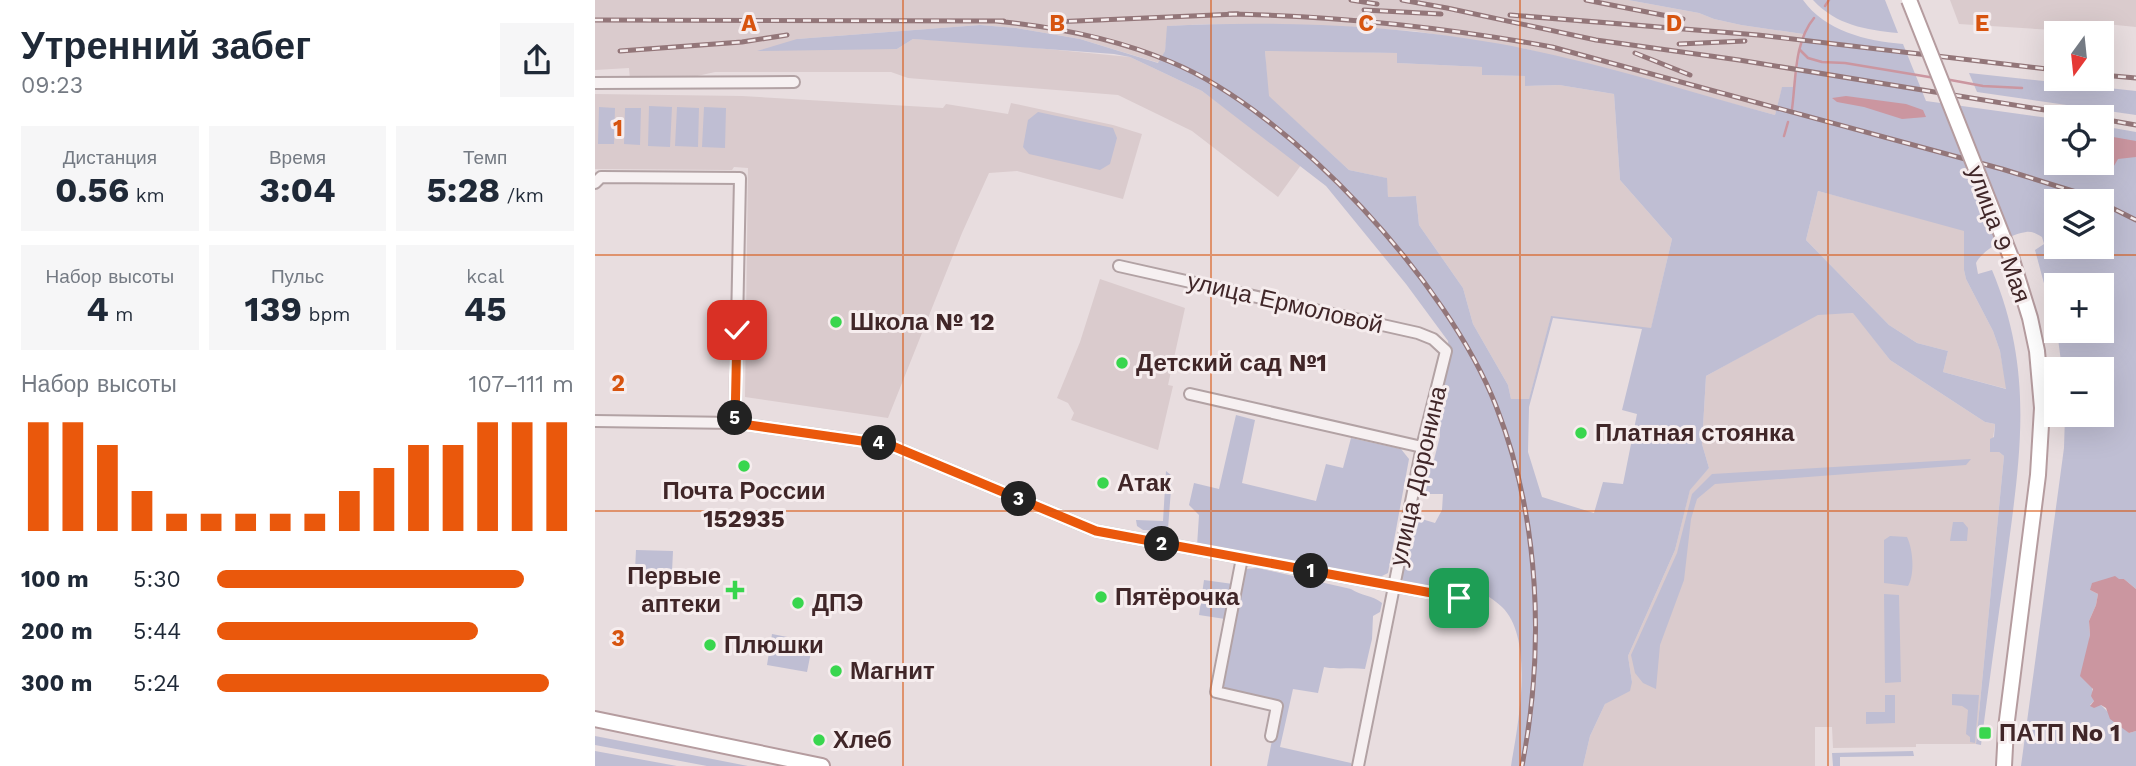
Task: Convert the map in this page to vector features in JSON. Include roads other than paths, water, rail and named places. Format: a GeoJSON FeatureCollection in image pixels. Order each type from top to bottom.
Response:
{"type":"FeatureCollection","features":[{"type":"Feature","properties":{"kind":"main road","name":"улица 9 Мая"},"geometry":{"type":"LineString","coordinates":[[1909,0],[2012,260],[2037,351],[2042,408],[2038,475],[1999,766]]}},
{"type":"Feature","properties":{"kind":"main road"},"geometry":{"type":"LineString","coordinates":[[595,719],[822,766]]}},
{"type":"Feature","properties":{"kind":"main road","name":"улица 9 Мая"},"geometry":{"type":"LineString","coordinates":[[2004,766],[2006,728]]}},
{"type":"Feature","properties":{"kind":"street"},"geometry":{"type":"LineString","coordinates":[[595,83],[794,82]]}},
{"type":"Feature","properties":{"kind":"street"},"geometry":{"type":"LineString","coordinates":[[595,183],[601,177],[740,178],[735,423]]}},
{"type":"Feature","properties":{"kind":"street","name":"улица Ермоловой"},"geometry":{"type":"LineString","coordinates":[[1119,266],[1418,333],[1433,339],[1446,351]]}},
{"type":"Feature","properties":{"kind":"street","name":"улица Доронина"},"geometry":{"type":"LineString","coordinates":[[1359,766],[1422,447],[1446,351]]}},
{"type":"Feature","properties":{"kind":"street"},"geometry":{"type":"LineString","coordinates":[[1190,394],[1422,447]]}},
{"type":"Feature","properties":{"kind":"street"},"geometry":{"type":"LineString","coordinates":[[595,421],[735,423],[890,445],[1096,531],[1459,598]]}},
{"type":"Feature","properties":{"kind":"street"},"geometry":{"type":"LineString","coordinates":[[1242,558],[1216,692],[1277,706],[1271,736]]}},
{"type":"Feature","properties":{"kind":"waterway"},"geometry":{"type":"LineString","coordinates":[[1825,6],[1829,0]]}},
{"type":"Feature","properties":{"kind":"waterway"},"geometry":{"type":"LineString","coordinates":[[1792,109],[1799,50],[1814,18]]}},
{"type":"Feature","properties":{"kind":"waterway"},"geometry":{"type":"LineString","coordinates":[[1800,50],[1808,58],[1822,62],[1845,63],[1935,78]]}},
{"type":"Feature","properties":{"kind":"waterway"},"geometry":{"type":"LineString","coordinates":[[1945,79],[1983,86],[2022,88]]}},
{"type":"Feature","properties":{"kind":"waterway"},"geometry":{"type":"LineString","coordinates":[[1784,136],[1788,122]]}},
{"type":"Feature","properties":{"kind":"railway"},"geometry":{"type":"LineString","coordinates":[[1351,0],[1377,4]]}},
{"type":"Feature","properties":{"kind":"railway"},"geometry":{"type":"LineString","coordinates":[[1402,0],[1596,40],[1739,60],[2044,110]]}},
{"type":"Feature","properties":{"kind":"railway"},"geometry":{"type":"LineString","coordinates":[[1586,0],[1683,19]]}},
{"type":"Feature","properties":{"kind":"railway"},"geometry":{"type":"LineString","coordinates":[[1364,10],[1441,14]]}},
{"type":"Feature","properties":{"kind":"railway"},"geometry":{"type":"LineString","coordinates":[[1229,14],[1391,24],[1552,47],[2002,169],[2066,189]]}},
{"type":"Feature","properties":{"kind":"railway"},"geometry":{"type":"LineString","coordinates":[[1053,22],[1238,14]]}},
{"type":"Feature","properties":{"kind":"railway"},"geometry":{"type":"LineString","coordinates":[[1510,15],[1758,35],[2044,69]]}},
{"type":"Feature","properties":{"kind":"railway"},"geometry":{"type":"LineString","coordinates":[[595,20],[1004,21]]}},
{"type":"Feature","properties":{"kind":"railway"},"geometry":{"type":"LineString","coordinates":[[996,21],[1063,30],[1128,46],[1171,62],[1218,86],[1266,120],[1315,161],[1361,207],[1404,257],[1442,308],[1474,358],[1496,406],[1511,449],[1530,538],[1534,584],[1534,676],[1522,766]]}},
{"type":"Feature","properties":{"kind":"railway"},"geometry":{"type":"LineString","coordinates":[[620,51],[742,42],[787,35]]}},
{"type":"Feature","properties":{"kind":"railway"},"geometry":{"type":"LineString","coordinates":[[1679,44],[1745,41]]}},
{"type":"Feature","properties":{"kind":"railway"},"geometry":{"type":"LineString","coordinates":[[1635,53],[1690,75]]}},
{"type":"Feature","properties":{"kind":"railway"},"geometry":{"type":"LineString","coordinates":[[2114,76],[2136,78]]}},
{"type":"Feature","properties":{"kind":"railway"},"geometry":{"type":"LineString","coordinates":[[2114,121],[2136,125]]}},
{"type":"Feature","properties":{"kind":"railway"},"geometry":{"type":"LineString","coordinates":[[2114,209],[2136,220]]}},
{"type":"Feature","properties":{"kind":"place","name":"Школа № 12"},"geometry":{"type":"Point","coordinates":[836,322]}},
{"type":"Feature","properties":{"kind":"place","name":"Детский сад №1"},"geometry":{"type":"Point","coordinates":[1122,363]}},
{"type":"Feature","properties":{"kind":"place","name":"Платная стоянка"},"geometry":{"type":"Point","coordinates":[1581,433]}},
{"type":"Feature","properties":{"kind":"place","name":"Почта России 152935"},"geometry":{"type":"Point","coordinates":[744,466]}},
{"type":"Feature","properties":{"kind":"place","name":"Атак"},"geometry":{"type":"Point","coordinates":[1103,483]}},
{"type":"Feature","properties":{"kind":"place","name":"Первые аптеки"},"geometry":{"type":"Point","coordinates":[735,590]}},
{"type":"Feature","properties":{"kind":"place","name":"Пятёрочка"},"geometry":{"type":"Point","coordinates":[1101,597]}},
{"type":"Feature","properties":{"kind":"place","name":"ДПЭ"},"geometry":{"type":"Point","coordinates":[798,603]}},
{"type":"Feature","properties":{"kind":"place","name":"Плюшки"},"geometry":{"type":"Point","coordinates":[710,645]}},
{"type":"Feature","properties":{"kind":"place","name":"Магнит"},"geometry":{"type":"Point","coordinates":[836,671]}},
{"type":"Feature","properties":{"kind":"place","name":"ПАТП No 1"},"geometry":{"type":"Point","coordinates":[1985,733]}},
{"type":"Feature","properties":{"kind":"place","name":"Хлеб"},"geometry":{"type":"Point","coordinates":[819,740]}}]}
